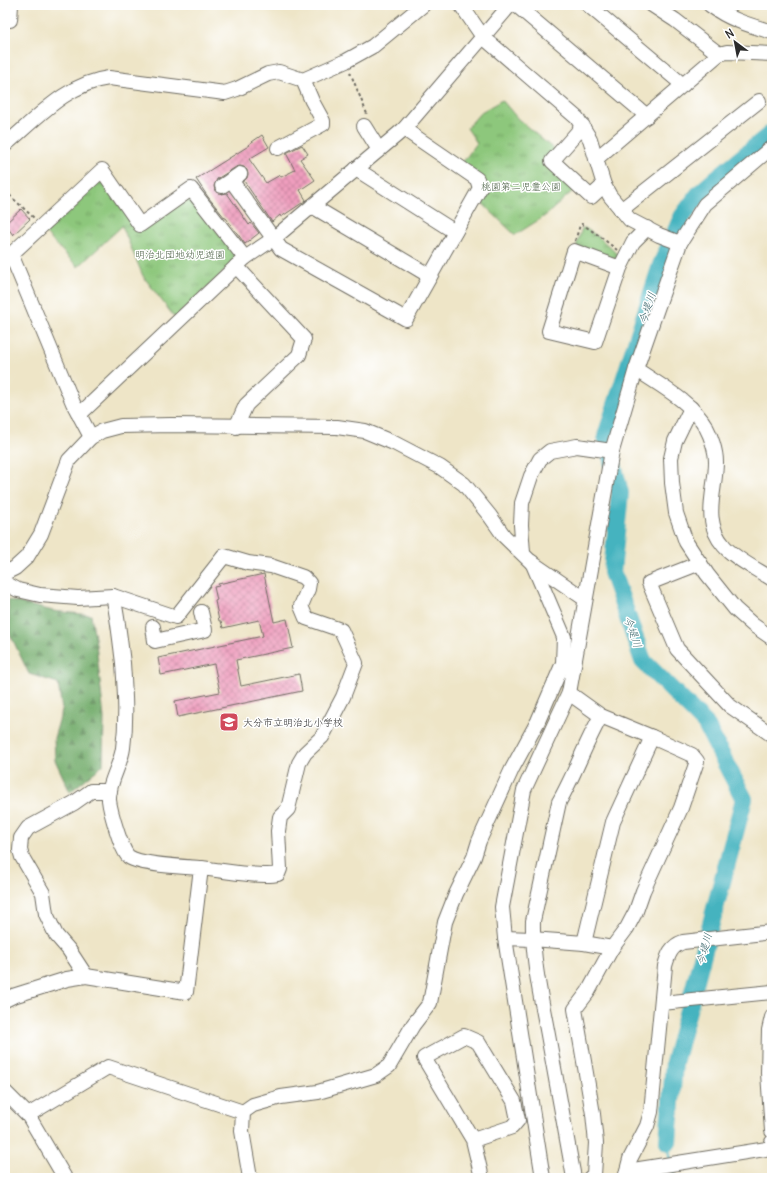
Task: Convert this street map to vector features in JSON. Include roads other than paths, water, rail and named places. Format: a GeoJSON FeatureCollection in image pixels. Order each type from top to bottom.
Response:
{"type":"FeatureCollection","features":[{"type":"Feature","properties":{"kind":"street"},"geometry":{"type":"LineString","coordinates":[[10,20],[11,5]]}},
{"type":"Feature","properties":{"kind":"street"},"geometry":{"type":"LineString","coordinates":[[5,145],[63,96],[95,80],[109,78],[226,93],[262,76],[279,72],[303,80],[344,62],[373,46],[423,5]]}},
{"type":"Feature","properties":{"kind":"street"},"geometry":{"type":"LineString","coordinates":[[461,5],[483,37],[570,111],[582,126],[590,139],[604,185],[610,196],[630,220],[659,235],[677,242]]}},
{"type":"Feature","properties":{"kind":"street"},"geometry":{"type":"LineString","coordinates":[[79,416],[240,262],[273,239],[404,129],[510,5]]}},
{"type":"Feature","properties":{"kind":"street"},"geometry":{"type":"LineString","coordinates":[[516,5],[647,116]]}},
{"type":"Feature","properties":{"kind":"street"},"geometry":{"type":"LineString","coordinates":[[588,5],[683,85]]}},
{"type":"Feature","properties":{"kind":"street"},"geometry":{"type":"LineString","coordinates":[[652,5],[675,20],[719,54]]}},
{"type":"Feature","properties":{"kind":"street"},"geometry":{"type":"LineString","coordinates":[[710,5],[722,14],[737,21],[772,32]]}},
{"type":"Feature","properties":{"kind":"street"},"geometry":{"type":"LineString","coordinates":[[596,159],[719,54],[727,52],[772,54]]}},
{"type":"Feature","properties":{"kind":"street"},"geometry":{"type":"LineString","coordinates":[[278,148],[323,124],[303,80]]}},
{"type":"Feature","properties":{"kind":"street"},"geometry":{"type":"LineString","coordinates":[[621,210],[759,100]]}},
{"type":"Feature","properties":{"kind":"street"},"geometry":{"type":"LineString","coordinates":[[365,126],[379,150]]}},
{"type":"Feature","properties":{"kind":"street"},"geometry":{"type":"LineString","coordinates":[[582,126],[552,161],[591,197],[604,185]]}},
{"type":"Feature","properties":{"kind":"street"},"geometry":{"type":"LineString","coordinates":[[231,180],[281,249],[406,319],[480,188],[477,179],[404,129]]}},
{"type":"Feature","properties":{"kind":"street"},"geometry":{"type":"LineString","coordinates":[[543,1178],[505,938],[502,907],[524,790],[569,694],[612,451],[636,369],[677,242],[705,204],[772,147]]}},
{"type":"Feature","properties":{"kind":"street"},"geometry":{"type":"LineString","coordinates":[[356,169],[455,232]]}},
{"type":"Feature","properties":{"kind":"street"},"geometry":{"type":"LineString","coordinates":[[91,437],[79,416],[8,257],[102,170],[140,225],[191,189],[240,262],[304,339],[299,355],[246,405],[236,426]]}},
{"type":"Feature","properties":{"kind":"street"},"geometry":{"type":"LineString","coordinates":[[312,206],[430,276]]}},
{"type":"Feature","properties":{"kind":"street"},"geometry":{"type":"LineString","coordinates":[[620,268],[574,251],[549,331],[595,342],[620,268],[632,242],[647,228]]}},
{"type":"Feature","properties":{"kind":"street"},"geometry":{"type":"LineString","coordinates":[[636,369],[691,408],[702,420],[707,428],[715,452],[716,461],[710,508],[714,529],[724,546],[772,579]]}},
{"type":"Feature","properties":{"kind":"street"},"geometry":{"type":"LineString","coordinates":[[691,408],[675,440],[671,458],[672,483],[676,513],[686,542],[707,574],[735,609],[753,625],[772,638]]}},
{"type":"Feature","properties":{"kind":"street"},"geometry":{"type":"LineString","coordinates":[[5,573],[15,568],[27,557],[41,534],[69,460],[91,437],[102,431],[121,426],[171,425],[337,427],[364,431],[394,443],[440,467],[464,484],[504,536],[527,558],[585,599]]}},
{"type":"Feature","properties":{"kind":"street"},"geometry":{"type":"LineString","coordinates":[[28,1115],[108,1067],[243,1112],[253,1106],[281,1097],[318,1092],[376,1075],[389,1066],[413,1025],[430,1003],[445,922],[456,894],[474,857],[478,841],[512,769],[538,721],[562,663],[564,637],[527,558],[521,524],[522,503],[531,476],[540,459],[550,451],[577,446],[612,451]]}},
{"type":"Feature","properties":{"kind":"street"},"geometry":{"type":"LineString","coordinates":[[5,583],[18,590],[40,595],[78,598],[114,596],[176,617],[224,556],[248,563],[271,566],[304,577],[309,583],[301,606],[306,618],[341,630],[356,663],[343,697],[322,737],[305,753],[299,763],[288,809],[280,817],[278,831],[280,869],[278,874],[251,874],[140,862],[129,858],[125,854],[121,846],[109,801],[110,791],[123,749],[127,704],[114,596]]}},
{"type":"Feature","properties":{"kind":"street"},"geometry":{"type":"LineString","coordinates":[[700,563],[649,583],[677,649],[730,706],[772,735]]}},
{"type":"Feature","properties":{"kind":"street"},"geometry":{"type":"LineString","coordinates":[[153,627],[155,641],[205,630],[201,612]]}},
{"type":"Feature","properties":{"kind":"street"},"geometry":{"type":"LineString","coordinates":[[167,614],[172,621],[177,636]]}},
{"type":"Feature","properties":{"kind":"street"},"geometry":{"type":"LineString","coordinates":[[569,694],[601,716],[692,755],[697,761],[682,808],[643,892],[636,912],[627,928],[612,948],[588,992],[575,1009],[591,1100],[596,1143],[594,1175],[590,1178]]}},
{"type":"Feature","properties":{"kind":"street"},"geometry":{"type":"LineString","coordinates":[[574,1178],[559,1100],[532,939],[532,920],[559,802],[567,788],[590,735],[601,716]]}},
{"type":"Feature","properties":{"kind":"street"},"geometry":{"type":"LineString","coordinates":[[584,943],[613,822],[652,737]]}},
{"type":"Feature","properties":{"kind":"street"},"geometry":{"type":"LineString","coordinates":[[86,976],[69,950],[56,935],[46,914],[43,893],[22,858],[20,850],[22,838],[28,828],[74,803],[90,791],[110,791]]}},
{"type":"Feature","properties":{"kind":"street"},"geometry":{"type":"LineString","coordinates":[[5,1000],[13,996],[67,979],[86,976],[186,992],[201,868]]}},
{"type":"Feature","properties":{"kind":"street"},"geometry":{"type":"LineString","coordinates":[[772,932],[683,942],[674,946],[668,956],[665,966],[651,1112],[647,1126],[630,1159],[626,1175],[772,1148],[772,1142]]}},
{"type":"Feature","properties":{"kind":"street"},"geometry":{"type":"LineString","coordinates":[[505,938],[584,943],[612,948]]}},
{"type":"Feature","properties":{"kind":"street"},"geometry":{"type":"LineString","coordinates":[[662,1003],[772,992]]}},
{"type":"Feature","properties":{"kind":"street"},"geometry":{"type":"LineString","coordinates":[[772,1017],[769,1030],[768,1073],[772,1131]]}},
{"type":"Feature","properties":{"kind":"street"},"geometry":{"type":"LineString","coordinates":[[473,1140],[512,1127],[518,1120],[514,1101],[478,1042],[464,1036],[424,1058],[473,1140],[482,1178]]}},
{"type":"Feature","properties":{"kind":"street"},"geometry":{"type":"LineString","coordinates":[[5,1092],[28,1115],[65,1178]]}},
{"type":"Feature","properties":{"kind":"street"},"geometry":{"type":"LineString","coordinates":[[243,1112],[242,1131],[250,1178]]}},
{"type":"Feature","properties":{"kind":"waterway","name":"今堤川"},"geometry":{"type":"LineString","coordinates":[[668,1142],[674,1063],[744,799],[705,723],[643,661],[612,572],[620,493],[606,436],[661,265],[682,217],[699,194],[772,133]]}},
{"type":"Feature","properties":{"kind":"waterway"},"geometry":{"type":"LineString","coordinates":[[668,1142],[670,1161]]}},
{"type":"Feature","properties":{"kind":"waterway"},"geometry":{"type":"LineString","coordinates":[[672,1169],[676,1178]]}},
{"type":"Feature","properties":{"kind":"place","name":"大分市立明治北小学校"},"geometry":{"type":"Point","coordinates":[229,722]}},
{"type":"Feature","properties":{"kind":"park label","name":"桃園第二児童公園"},"geometry":{"type":"Point","coordinates":[521,186]}},
{"type":"Feature","properties":{"kind":"park label","name":"明治北団地幼児遊園"},"geometry":{"type":"Point","coordinates":[180,254]}}]}
